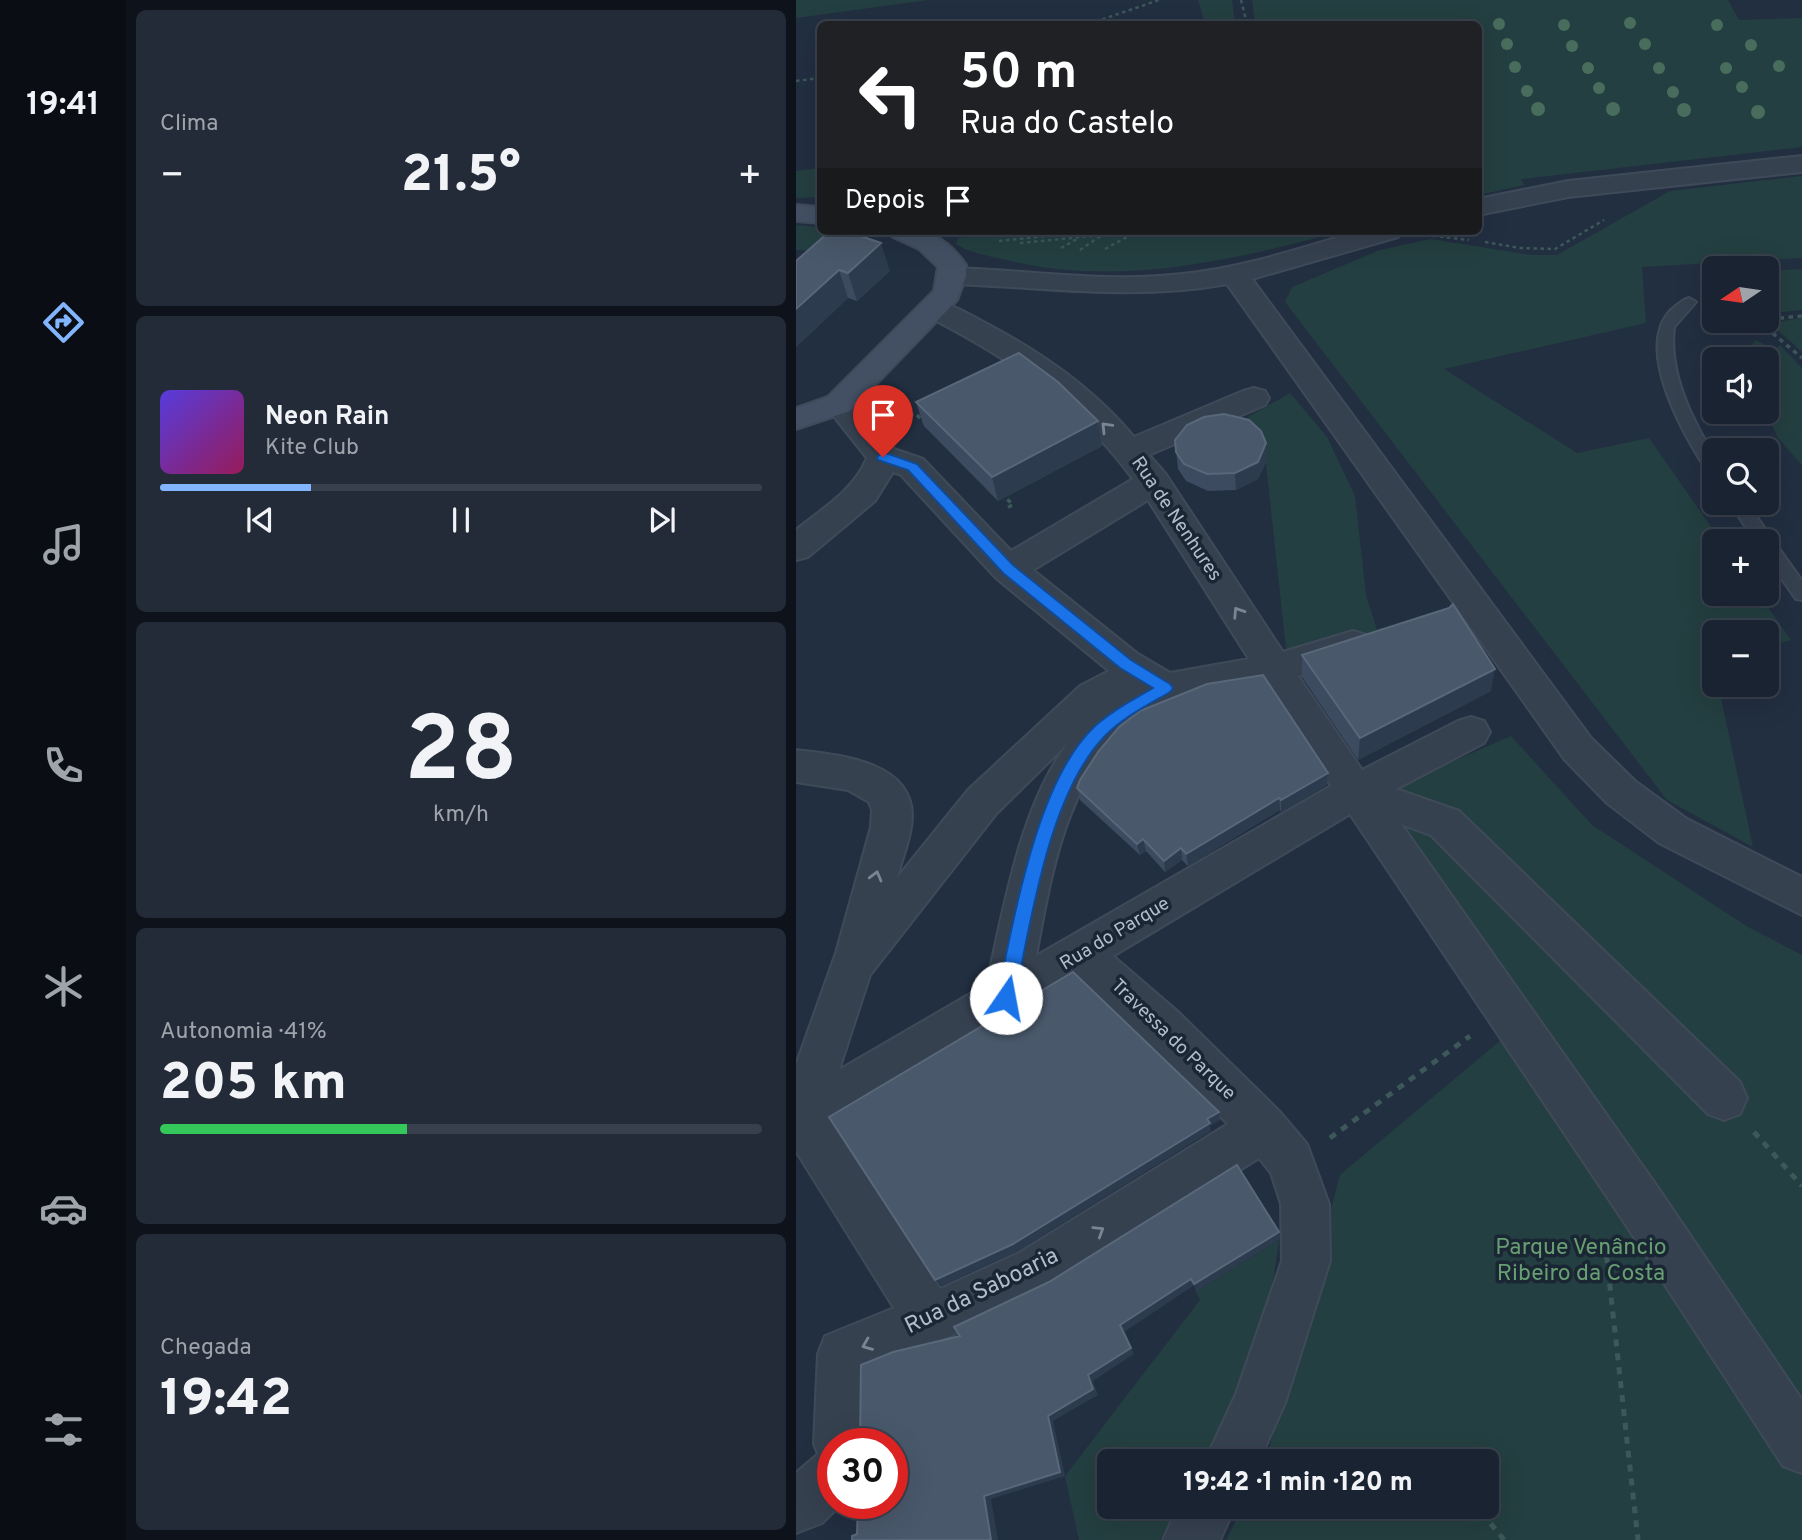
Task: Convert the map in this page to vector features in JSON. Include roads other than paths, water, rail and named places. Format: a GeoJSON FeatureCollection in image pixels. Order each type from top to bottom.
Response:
{"type":"FeatureCollection","features":[{"type":"Feature","properties":{"kind":"street"},"geometry":{"type":"LineString","coordinates":[[1482,206],[1568,189],[1802,164]]}},
{"type":"Feature","properties":{"kind":"street"},"geometry":{"type":"LineString","coordinates":[[796,213],[817,215]]}},
{"type":"Feature","properties":{"kind":"street"},"geometry":{"type":"LineString","coordinates":[[796,419],[839,404],[947,294],[952,265],[929,243],[912,235]]}},
{"type":"Feature","properties":{"kind":"street"},"geometry":{"type":"LineString","coordinates":[[952,276],[1004,276],[1052,284],[1125,286],[1181,283],[1235,275],[1374,235]]}},
{"type":"Feature","properties":{"kind":"street"},"geometry":{"type":"LineString","coordinates":[[1235,275],[1578,749],[1621,792],[1673,831],[1797,891]]}},
{"type":"Feature","properties":{"kind":"street","name":"Rua de Nenhures"},"geometry":{"type":"LineString","coordinates":[[935,309],[1029,360],[1078,398],[1154,481],[1356,792],[1714,1311],[1802,1447]]}},
{"type":"Feature","properties":{"kind":"street"},"geometry":{"type":"LineString","coordinates":[[1129,451],[1254,398]]}},
{"type":"Feature","properties":{"kind":"street"},"geometry":{"type":"LineString","coordinates":[[839,404],[883,457],[912,467],[1008,569],[1125,664],[1165,688]]}},
{"type":"Feature","properties":{"kind":"street"},"geometry":{"type":"LineString","coordinates":[[796,548],[864,493],[875,478],[883,457]]}},
{"type":"Feature","properties":{"kind":"street"},"geometry":{"type":"LineString","coordinates":[[1008,569],[1154,481]]}},
{"type":"Feature","properties":{"kind":"street"},"geometry":{"type":"LineString","coordinates":[[796,541],[837,516]]}},
{"type":"Feature","properties":{"kind":"street"},"geometry":{"type":"LineString","coordinates":[[852,965],[982,802],[1093,696],[1116,683],[1165,688],[1274,669],[1380,636]]}},
{"type":"Feature","properties":{"kind":"street"},"geometry":{"type":"LineString","coordinates":[[1006,998],[1028,894],[1059,793],[1077,759],[1099,731],[1124,712],[1165,688]]}},
{"type":"Feature","properties":{"kind":"street","name":"Rua do Parque"},"geometry":{"type":"LineString","coordinates":[[801,1117],[1356,792],[1471,733]]}},
{"type":"Feature","properties":{"kind":"street"},"geometry":{"type":"LineString","coordinates":[[796,766],[859,778],[878,786],[888,797],[892,810],[891,827],[852,965],[801,1117],[930,1320]]}},
{"type":"Feature","properties":{"kind":"street"},"geometry":{"type":"LineString","coordinates":[[1356,792],[1445,823],[1724,1098]]}},
{"type":"Feature","properties":{"kind":"street","name":"Travessa do Parque"},"geometry":{"type":"LineString","coordinates":[[1081,954],[1162,1027],[1264,1128],[1290,1160],[1305,1204],[1306,1261],[1259,1402],[1237,1449]]}},
{"type":"Feature","properties":{"kind":"street","name":"Rua da Saboaria"},"geometry":{"type":"LineString","coordinates":[[841,1428],[843,1354],[930,1320],[1036,1270],[1264,1128]]}},
{"type":"Feature","properties":{"kind":"street"},"geometry":{"type":"LineString","coordinates":[[796,1506],[803,1504],[817,1490]]}},
{"type":"Feature","properties":{"kind":"street"},"geometry":{"type":"LineString","coordinates":[[1190,1540],[1201,1519]]}},
{"type":"Feature","properties":{"kind":"lane"},"geometry":{"type":"LineString","coordinates":[[1689,302],[1675,314],[1667,327],[1666,344],[1674,393],[1702,448]]}},
{"type":"Feature","properties":{"kind":"lane"},"geometry":{"type":"LineString","coordinates":[[1779,561],[1802,594]]}},
{"type":"Feature","properties":{"kind":"park label","name":"Parque Venâncio Ribeiro da Costa"},"geometry":{"type":"Point","coordinates":[1581,1261]}}]}
